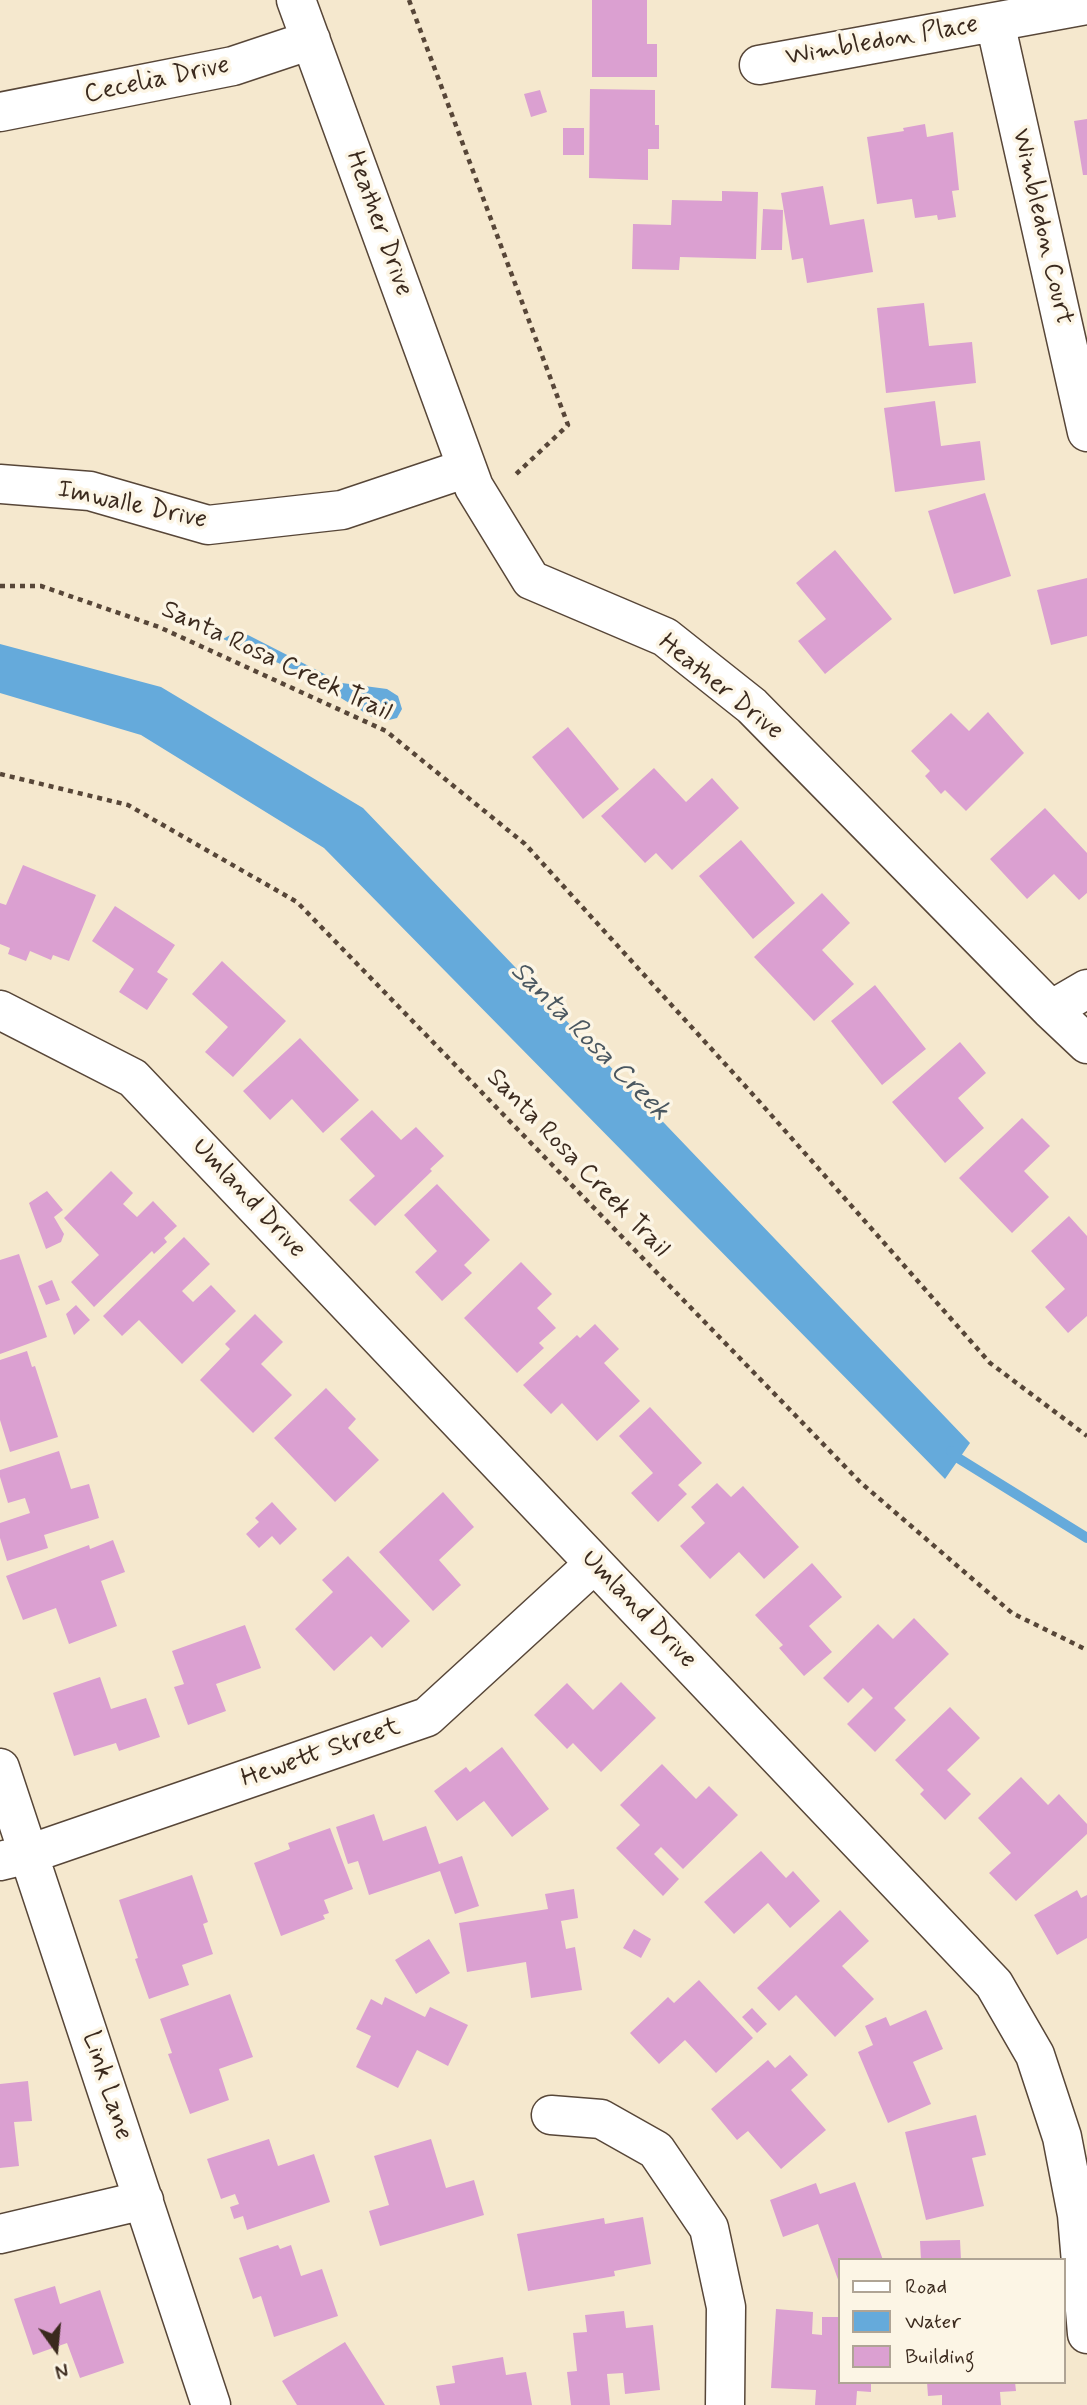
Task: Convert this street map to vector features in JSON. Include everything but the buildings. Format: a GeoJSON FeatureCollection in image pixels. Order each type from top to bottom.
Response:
{"type":"FeatureCollection","features":[{"type":"Feature","properties":{"kind":"street","name":"Heather Drive"},"geometry":{"type":"LineString","coordinates":[[296,0],[474,488],[531,580],[665,637],[752,706],[1087,1044]]}},
{"type":"Feature","properties":{"kind":"street","name":"Wimbledon Place"},"geometry":{"type":"LineString","coordinates":[[759,65],[1087,5]]}},
{"type":"Feature","properties":{"kind":"street","name":"Wimbledon Court"},"geometry":{"type":"LineString","coordinates":[[995,22],[1087,432]]}},
{"type":"Feature","properties":{"kind":"street","name":"Cecelia Drive"},"geometry":{"type":"LineString","coordinates":[[0,112],[233,66],[311,40]]}},
{"type":"Feature","properties":{"kind":"street","name":"Imwalle Drive"},"geometry":{"type":"LineString","coordinates":[[0,484],[90,491],[208,525],[342,510],[467,468]]}},
{"type":"Feature","properties":{"kind":"street"},"geometry":{"type":"LineString","coordinates":[[1051,1010],[1087,989]]}},
{"type":"Feature","properties":{"kind":"street","name":"Umland Drive"},"geometry":{"type":"LineString","coordinates":[[0,1010],[133,1078],[994,1983],[1035,2054],[1062,2137],[1077,2215],[1087,2334]]}},
{"type":"Feature","properties":{"kind":"street","name":"Hewett Street"},"geometry":{"type":"LineString","coordinates":[[15,1858],[427,1717],[594,1564]]}},
{"type":"Feature","properties":{"kind":"street","name":"Link Lane"},"geometry":{"type":"LineString","coordinates":[[0,1768],[15,1858],[144,2200],[211,2405]]}},
{"type":"Feature","properties":{"kind":"street"},"geometry":{"type":"LineString","coordinates":[[551,2115],[601,2119],[656,2150],[709,2228],[726,2307],[725,2405]]}},
{"type":"Feature","properties":{"kind":"street"},"geometry":{"type":"LineString","coordinates":[[0,2234],[144,2200]]}},
{"type":"Feature","properties":{"kind":"path"},"geometry":{"type":"LineString","coordinates":[[409,0],[568,425],[484,504]]}},
{"type":"Feature","properties":{"kind":"path","name":"Santa Rosa Creek Trail"},"geometry":{"type":"LineString","coordinates":[[0,586],[41,586],[159,627],[386,731],[525,844],[757,1099],[990,1363],[1087,1436]]}},
{"type":"Feature","properties":{"kind":"path","name":"Santa Rosa Creek Trail"},"geometry":{"type":"LineString","coordinates":[[0,774],[128,805],[297,902],[860,1482],[1012,1613],[1087,1650]]}},
{"type":"Feature","properties":{"kind":"water"},"geometry":{"type":"Polygon","coordinates":[[[232,634],[248,635],[342,683],[387,689],[398,696],[402,709],[397,718],[385,721],[370,716],[299,672],[223,639],[232,634]]]}},
{"type":"Feature","properties":{"kind":"water"},"geometry":{"type":"Polygon","coordinates":[[[0,644],[161,687],[363,808],[970,1443],[945,1479],[324,848],[141,735],[0,693],[0,644]]]}},
{"type":"Feature","properties":{"kind":"waterway","name":"Santa Rosa Creek"},"geometry":{"type":"LineString","coordinates":[[951,1451],[958,1458],[1087,1538]]}}]}
